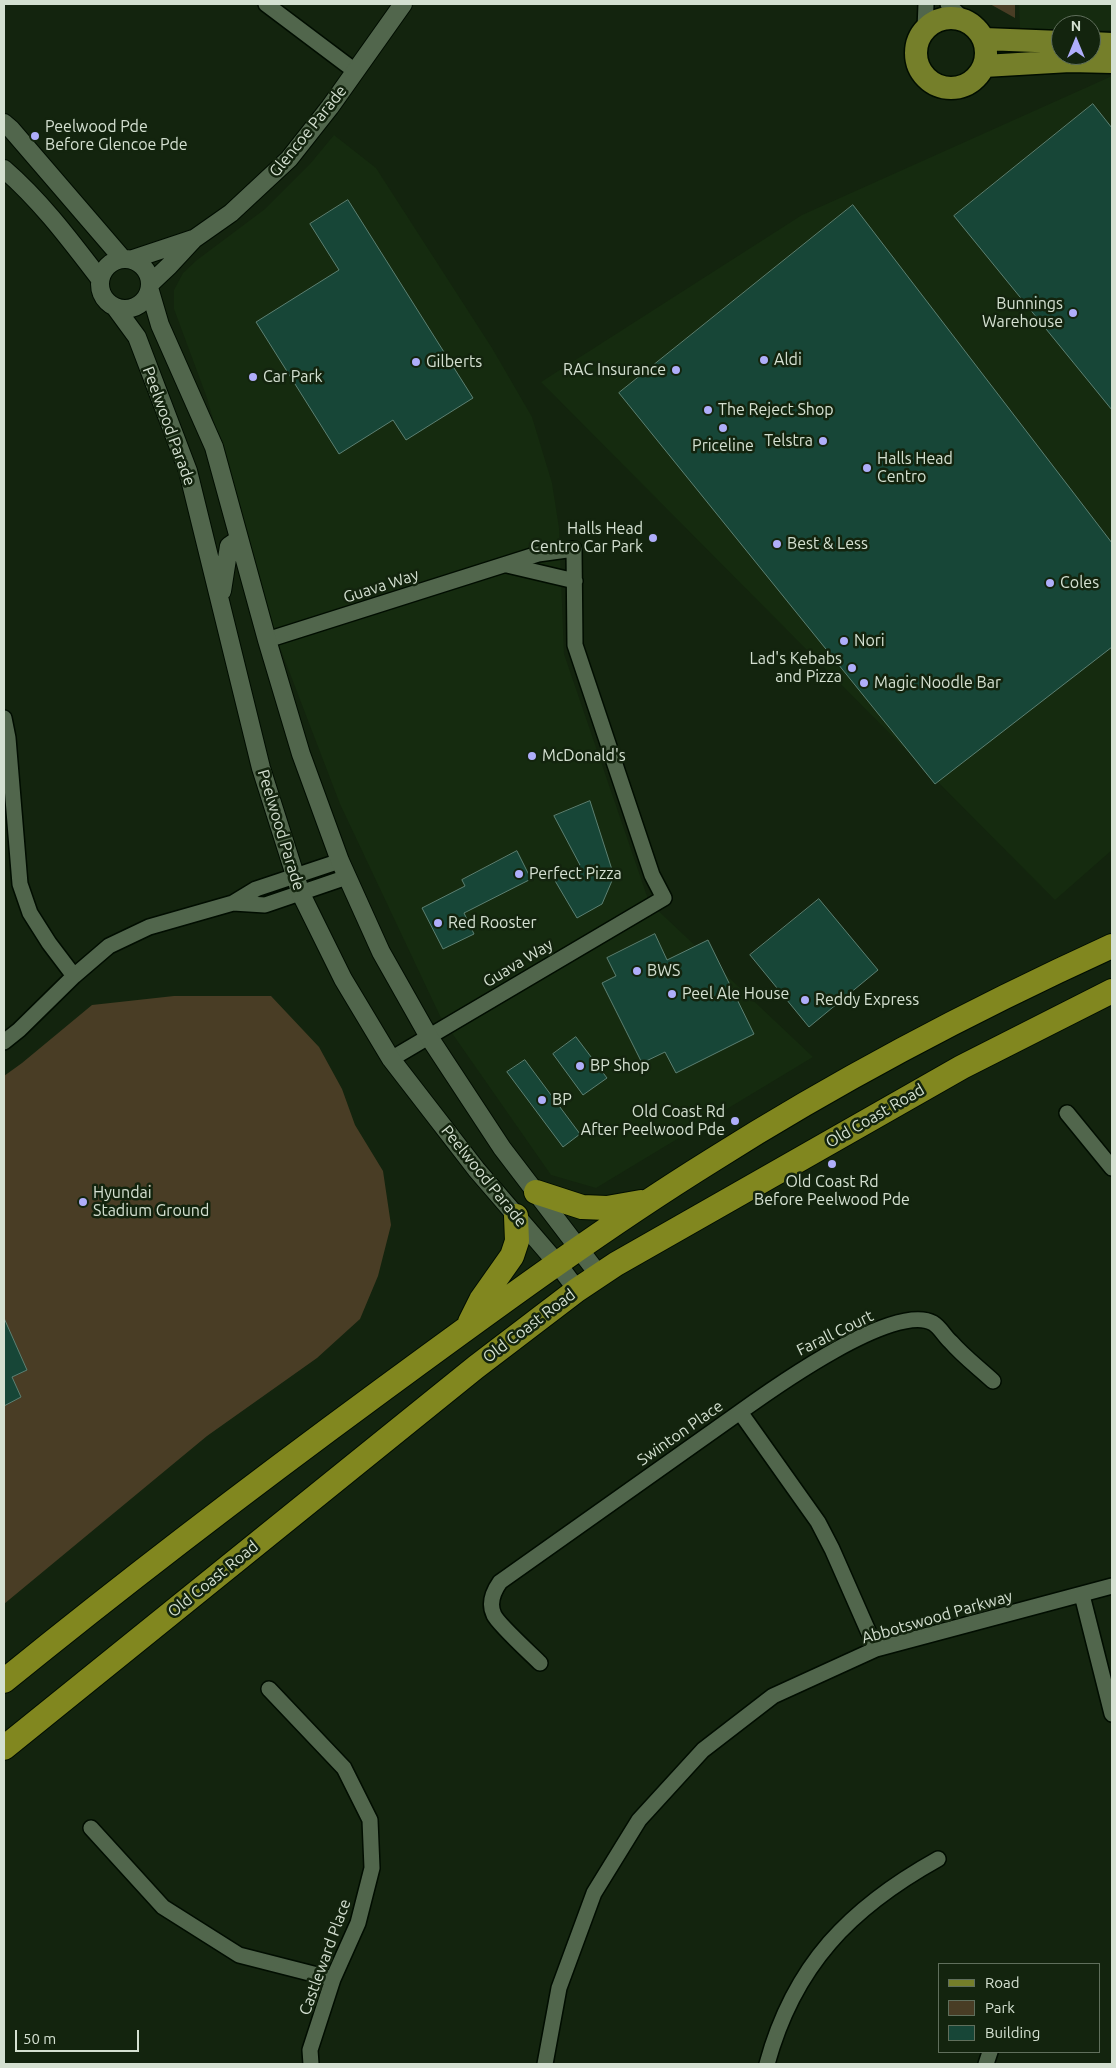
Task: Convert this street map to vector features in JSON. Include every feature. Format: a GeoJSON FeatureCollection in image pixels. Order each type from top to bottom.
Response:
{"type":"FeatureCollection","features":[{"type":"Feature","properties":{"kind":"highway","name":"Old Coast Road"},"geometry":{"type":"LineString","coordinates":[[4,1681],[236,1498],[579,1247],[712,1160],[945,1026],[1112,946]]}},
{"type":"Feature","properties":{"kind":"highway","name":"Old Coast Road"},"geometry":{"type":"LineString","coordinates":[[4,1748],[476,1367],[577,1290],[599,1275],[953,1072],[1112,991]]}},
{"type":"Feature","properties":{"kind":"highway"},"geometry":{"type":"LineString","coordinates":[[536,1192],[582,1207],[607,1208],[650,1201]]}},
{"type":"Feature","properties":{"kind":"highway"},"geometry":{"type":"LineString","coordinates":[[467,1328],[481,1300],[512,1256],[517,1241],[516,1216]]}},
{"type":"Feature","properties":{"kind":"main road"},"geometry":{"type":"LineString","coordinates":[[950,18],[964,20],[976,27],[984,39],[987,52],[984,66],[976,78],[964,86],[951,88],[938,86],[926,78],[918,67],[916,54],[918,40],[926,29],[941,19],[950,18]]}},
{"type":"Feature","properties":{"kind":"main road"},"geometry":{"type":"LineString","coordinates":[[984,39],[1051,42]]}},
{"type":"Feature","properties":{"kind":"main road"},"geometry":{"type":"LineString","coordinates":[[984,66],[1070,61],[1112,62]]}},
{"type":"Feature","properties":{"kind":"street"},"geometry":{"type":"LineString","coordinates":[[266,4],[355,71]]}},
{"type":"Feature","properties":{"kind":"street","name":"Glencoe Parade"},"geometry":{"type":"LineString","coordinates":[[150,287],[194,239],[231,213],[288,159],[403,4]]}},
{"type":"Feature","properties":{"kind":"street"},"geometry":{"type":"LineString","coordinates":[[926,4],[926,29]]}},
{"type":"Feature","properties":{"kind":"street"},"geometry":{"type":"LineString","coordinates":[[948,4],[964,20]]}},
{"type":"Feature","properties":{"kind":"street"},"geometry":{"type":"LineString","coordinates":[[4,123],[11,128],[128,259],[145,267],[150,287],[140,305],[132,308],[115,307],[102,296],[100,279],[107,265],[114,260],[128,259]]}},
{"type":"Feature","properties":{"kind":"street"},"geometry":{"type":"LineString","coordinates":[[4,169],[26,188],[65,233],[100,279]]}},
{"type":"Feature","properties":{"kind":"street","name":"Glencoe Parade"},"geometry":{"type":"LineString","coordinates":[[128,259],[194,239]]}},
{"type":"Feature","properties":{"kind":"street","name":"Peelwood Parade"},"geometry":{"type":"LineString","coordinates":[[150,287],[160,325],[214,447],[267,640],[301,754],[344,869],[381,952],[429,1037],[502,1148],[599,1275]]}},
{"type":"Feature","properties":{"kind":"street","name":"Peelwood Parade"},"geometry":{"type":"LineString","coordinates":[[115,307],[137,337],[188,471],[261,768],[301,894],[343,979],[391,1059],[476,1168],[557,1263],[577,1290]]}},
{"type":"Feature","properties":{"kind":"street"},"geometry":{"type":"LineString","coordinates":[[220,604],[228,546],[240,539]]}},
{"type":"Feature","properties":{"kind":"street","name":"Guava Way"},"geometry":{"type":"LineString","coordinates":[[267,640],[538,554],[574,549],[576,645],[652,875],[664,898],[391,1059]]}},
{"type":"Feature","properties":{"kind":"street"},"geometry":{"type":"LineString","coordinates":[[505,565],[575,581]]}},
{"type":"Feature","properties":{"kind":"street"},"geometry":{"type":"LineString","coordinates":[[4,718],[8,738],[20,884],[30,913],[49,943],[74,976]]}},
{"type":"Feature","properties":{"kind":"street"},"geometry":{"type":"LineString","coordinates":[[4,1042],[109,946],[150,927],[232,903],[256,889],[294,876],[344,869]]}},
{"type":"Feature","properties":{"kind":"street"},"geometry":{"type":"LineString","coordinates":[[232,903],[265,905],[301,894],[344,869]]}},
{"type":"Feature","properties":{"kind":"street"},"geometry":{"type":"LineString","coordinates":[[1067,1113],[1112,1168]]}},
{"type":"Feature","properties":{"kind":"street","name":"Farall Court"},"geometry":{"type":"LineString","coordinates":[[740,1412],[801,1369],[850,1342],[898,1322],[917,1319],[933,1322],[952,1344],[993,1381]]}},
{"type":"Feature","properties":{"kind":"street","name":"Swinton Place"},"geometry":{"type":"LineString","coordinates":[[540,1663],[494,1616],[493,1592],[500,1582],[740,1412],[818,1522],[832,1548],[876,1649]]}},
{"type":"Feature","properties":{"kind":"street","name":"Abbotswood Parkway"},"geometry":{"type":"LineString","coordinates":[[545,2064],[559,1988],[594,1893],[640,1820],[703,1750],[773,1696],[876,1649],[1082,1596],[1112,1586]]}},
{"type":"Feature","properties":{"kind":"street"},"geometry":{"type":"LineString","coordinates":[[1082,1596],[1112,1714]]}},
{"type":"Feature","properties":{"kind":"street","name":"Castleward Place"},"geometry":{"type":"LineString","coordinates":[[268,1689],[344,1768],[370,1820],[372,1868],[358,1923],[332,1979],[310,2050],[311,2064]]}},
{"type":"Feature","properties":{"kind":"street"},"geometry":{"type":"LineString","coordinates":[[91,1828],[163,1907],[238,1955],[332,1979]]}},
{"type":"Feature","properties":{"kind":"street"},"geometry":{"type":"LineString","coordinates":[[767,2064],[776,2032],[793,1994],[818,1955],[850,1920],[902,1879],[938,1859]]}},
{"type":"Feature","properties":{"kind":"shaded area"},"geometry":{"type":"Polygon","coordinates":[[[1019,4],[1112,4],[1112,30],[1101,30],[1101,15],[1051,15],[1051,29],[1020,29],[1019,4]]]}},
{"type":"Feature","properties":{"kind":"shaded area"},"geometry":{"type":"Polygon","coordinates":[[[1112,76],[1112,850],[1055,900],[541,382],[802,215],[1112,76]]]}},
{"type":"Feature","properties":{"kind":"shaded area"},"geometry":{"type":"Polygon","coordinates":[[[334,135],[376,168],[492,348],[532,417],[552,483],[559,528],[564,654],[649,902],[813,1057],[596,1188],[551,1175],[440,1016],[340,804],[271,624],[207,398],[174,309],[174,290],[183,273],[197,260],[265,209],[310,164],[334,135]]]}},
{"type":"Feature","properties":{"kind":"green space"},"geometry":{"type":"Polygon","coordinates":[[[990,4],[1015,4],[1015,18],[990,4]]]}},
{"type":"Feature","properties":{"kind":"green space"},"geometry":{"type":"Polygon","coordinates":[[[174,996],[271,996],[319,1047],[342,1089],[355,1125],[383,1171],[391,1225],[378,1276],[360,1319],[317,1358],[207,1436],[4,1604],[4,1076],[92,1005],[174,996]]]}},
{"type":"Feature","properties":{"kind":"building","name":"Bunnings Warehouse"},"geometry":{"type":"Polygon","coordinates":[[[1093,104],[1112,128],[1112,410],[954,216],[1093,104]]]}},
{"type":"Feature","properties":{"kind":"building"},"geometry":{"type":"Polygon","coordinates":[[[348,200],[473,398],[406,440],[393,420],[339,454],[256,322],[339,270],[310,224],[348,200]]]}},
{"type":"Feature","properties":{"kind":"building","name":"Halls Head Centro"},"geometry":{"type":"Polygon","coordinates":[[[853,205],[1112,543],[1112,647],[935,784],[619,393],[853,205]]]}},
{"type":"Feature","properties":{"kind":"building"},"geometry":{"type":"Polygon","coordinates":[[[590,801],[614,876],[602,904],[577,918],[554,879],[580,865],[554,816],[590,801]]]}},
{"type":"Feature","properties":{"kind":"building"},"geometry":{"type":"Polygon","coordinates":[[[517,851],[531,879],[464,913],[474,934],[443,949],[422,908],[465,886],[462,880],[517,851]]]}},
{"type":"Feature","properties":{"kind":"building"},"geometry":{"type":"Polygon","coordinates":[[[819,899],[878,970],[809,1027],[750,955],[819,899]]]}},
{"type":"Feature","properties":{"kind":"building"},"geometry":{"type":"Polygon","coordinates":[[[655,934],[667,960],[708,940],[754,1034],[676,1073],[665,1052],[642,1063],[602,983],[616,976],[607,958],[655,934]]]}},
{"type":"Feature","properties":{"kind":"building","name":"BP Shop"},"geometry":{"type":"Polygon","coordinates":[[[576,1037],[607,1078],[583,1095],[553,1054],[576,1037]]]}},
{"type":"Feature","properties":{"kind":"building"},"geometry":{"type":"Polygon","coordinates":[[[525,1060],[580,1134],[563,1147],[507,1072],[525,1060]]]}},
{"type":"Feature","properties":{"kind":"building"},"geometry":{"type":"Polygon","coordinates":[[[4,1318],[27,1370],[12,1377],[21,1397],[4,1406],[4,1318]]]}},
{"type":"Feature","properties":{"kind":"place","name":"Peelwood Pde Before Glencoe Pde"},"geometry":{"type":"Point","coordinates":[35,136]}},
{"type":"Feature","properties":{"kind":"place","name":"Bunnings Warehouse"},"geometry":{"type":"Point","coordinates":[1073,313]}},
{"type":"Feature","properties":{"kind":"place","name":"Aldi"},"geometry":{"type":"Point","coordinates":[764,360]}},
{"type":"Feature","properties":{"kind":"place","name":"Gilberts"},"geometry":{"type":"Point","coordinates":[416,362]}},
{"type":"Feature","properties":{"kind":"place","name":"RAC Insurance"},"geometry":{"type":"Point","coordinates":[676,370]}},
{"type":"Feature","properties":{"kind":"place","name":"Car Park"},"geometry":{"type":"Point","coordinates":[253,377]}},
{"type":"Feature","properties":{"kind":"place","name":"The Reject Shop"},"geometry":{"type":"Point","coordinates":[708,410]}},
{"type":"Feature","properties":{"kind":"place","name":"Priceline"},"geometry":{"type":"Point","coordinates":[723,428]}},
{"type":"Feature","properties":{"kind":"place","name":"Telstra"},"geometry":{"type":"Point","coordinates":[823,441]}},
{"type":"Feature","properties":{"kind":"place","name":"Halls Head Centro"},"geometry":{"type":"Point","coordinates":[867,468]}},
{"type":"Feature","properties":{"kind":"place","name":"Halls Head Centro Car Park"},"geometry":{"type":"Point","coordinates":[653,538]}},
{"type":"Feature","properties":{"kind":"place","name":"Best & Less"},"geometry":{"type":"Point","coordinates":[777,544]}},
{"type":"Feature","properties":{"kind":"place","name":"Coles"},"geometry":{"type":"Point","coordinates":[1050,583]}},
{"type":"Feature","properties":{"kind":"place","name":"Nori"},"geometry":{"type":"Point","coordinates":[844,641]}},
{"type":"Feature","properties":{"kind":"place","name":"Lad's Kebabs and Pizza"},"geometry":{"type":"Point","coordinates":[852,668]}},
{"type":"Feature","properties":{"kind":"place","name":"Magic Noodle Bar"},"geometry":{"type":"Point","coordinates":[864,683]}},
{"type":"Feature","properties":{"kind":"place","name":"McDonald's"},"geometry":{"type":"Point","coordinates":[532,756]}},
{"type":"Feature","properties":{"kind":"place","name":"Perfect Pizza"},"geometry":{"type":"Point","coordinates":[519,874]}},
{"type":"Feature","properties":{"kind":"place","name":"Red Rooster"},"geometry":{"type":"Point","coordinates":[438,923]}},
{"type":"Feature","properties":{"kind":"place","name":"BWS"},"geometry":{"type":"Point","coordinates":[637,971]}},
{"type":"Feature","properties":{"kind":"place","name":"Peel Ale House"},"geometry":{"type":"Point","coordinates":[672,994]}},
{"type":"Feature","properties":{"kind":"place","name":"Reddy Express"},"geometry":{"type":"Point","coordinates":[805,1000]}},
{"type":"Feature","properties":{"kind":"place","name":"BP Shop"},"geometry":{"type":"Point","coordinates":[580,1066]}},
{"type":"Feature","properties":{"kind":"place","name":"BP"},"geometry":{"type":"Point","coordinates":[542,1100]}},
{"type":"Feature","properties":{"kind":"place","name":"Old Coast Rd After Peelwood Pde"},"geometry":{"type":"Point","coordinates":[735,1121]}},
{"type":"Feature","properties":{"kind":"place","name":"Old Coast Rd Before Peelwood Pde"},"geometry":{"type":"Point","coordinates":[832,1164]}},
{"type":"Feature","properties":{"kind":"place","name":"Hyundai Stadium Ground"},"geometry":{"type":"Point","coordinates":[83,1202]}}]}
